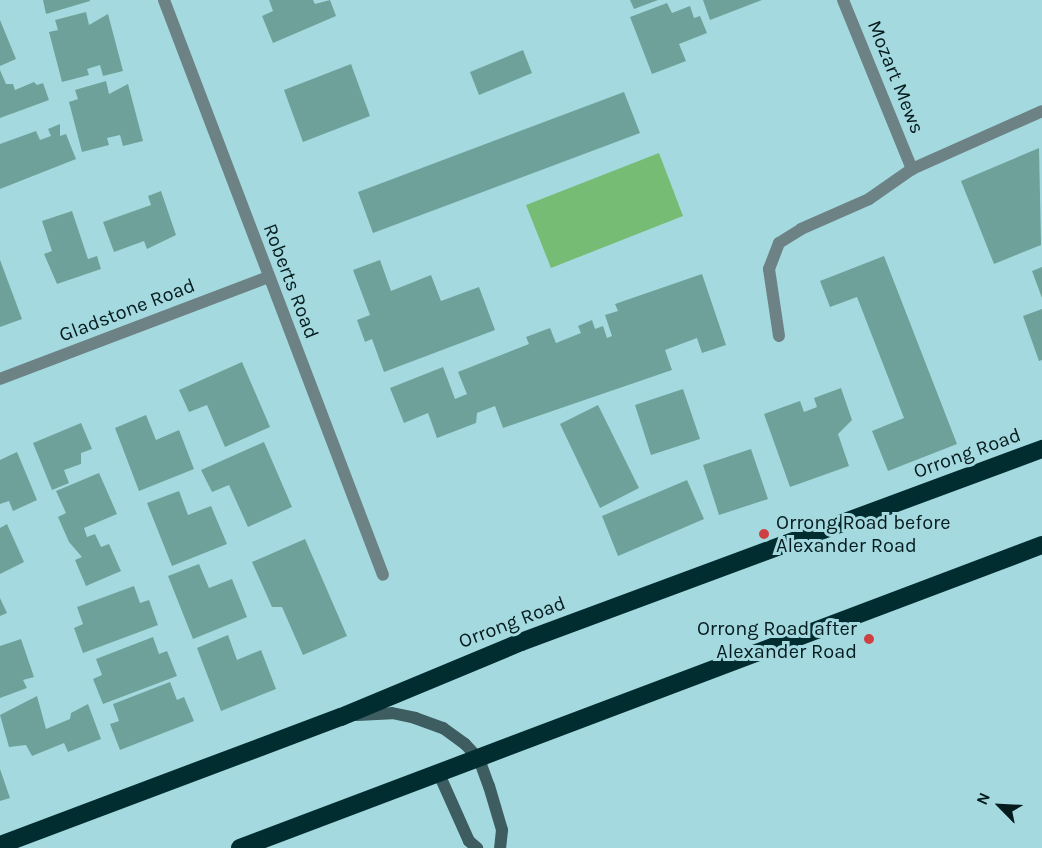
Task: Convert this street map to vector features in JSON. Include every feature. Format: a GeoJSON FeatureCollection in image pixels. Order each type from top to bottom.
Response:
{"type":"FeatureCollection","features":[{"type":"Feature","properties":{"kind":"highway","name":"Orrong Road"},"geometry":{"type":"LineString","coordinates":[[0,845],[341,717],[521,642],[1042,449]]}},
{"type":"Feature","properties":{"kind":"highway"},"geometry":{"type":"LineString","coordinates":[[240,848],[1042,545]]}},
{"type":"Feature","properties":{"kind":"main road"},"geometry":{"type":"LineString","coordinates":[[341,717],[392,714],[415,718],[443,728],[479,759],[502,830],[500,848]]}},
{"type":"Feature","properties":{"kind":"main road"},"geometry":{"type":"LineString","coordinates":[[440,774],[469,841],[477,848]]}},
{"type":"Feature","properties":{"kind":"street","name":"Roberts Road"},"geometry":{"type":"LineString","coordinates":[[164,0],[383,575]]}},
{"type":"Feature","properties":{"kind":"street","name":"Mozart Mews"},"geometry":{"type":"LineString","coordinates":[[843,0],[912,169]]}},
{"type":"Feature","properties":{"kind":"street"},"geometry":{"type":"LineString","coordinates":[[779,336],[769,269],[779,243],[801,228],[869,199],[912,169],[1042,111]]}},
{"type":"Feature","properties":{"kind":"street","name":"Gladstone Road"},"geometry":{"type":"LineString","coordinates":[[0,379],[269,277]]}},
{"type":"Feature","properties":{"kind":"green space"},"geometry":{"type":"Polygon","coordinates":[[[659,153],[683,216],[551,268],[526,205],[659,153]]]}},
{"type":"Feature","properties":{"kind":"building"},"geometry":{"type":"Polygon","coordinates":[[[43,0],[90,0],[90,1],[46,14],[43,0]]]}},
{"type":"Feature","properties":{"kind":"building"},"geometry":{"type":"Polygon","coordinates":[[[269,0],[313,0],[315,4],[330,0],[336,16],[273,43],[262,16],[273,11],[269,0]]]}},
{"type":"Feature","properties":{"kind":"building"},"geometry":{"type":"Polygon","coordinates":[[[630,0],[658,0],[634,9],[630,0]]]}},
{"type":"Feature","properties":{"kind":"building"},"geometry":{"type":"Polygon","coordinates":[[[703,0],[762,0],[710,20],[703,0]]]}},
{"type":"Feature","properties":{"kind":"building"},"geometry":{"type":"Polygon","coordinates":[[[667,3],[672,13],[690,6],[694,18],[700,16],[707,33],[679,44],[686,61],[652,74],[630,17],[667,3]]]}},
{"type":"Feature","properties":{"kind":"building"},"geometry":{"type":"Polygon","coordinates":[[[86,12],[89,25],[108,14],[123,71],[103,76],[100,65],[87,69],[89,75],[62,82],[49,32],[58,30],[55,20],[86,12]]]}},
{"type":"Feature","properties":{"kind":"building"},"geometry":{"type":"Polygon","coordinates":[[[0,20],[16,59],[0,66],[0,20]]]}},
{"type":"Feature","properties":{"kind":"building"},"geometry":{"type":"Polygon","coordinates":[[[523,50],[532,73],[479,95],[470,72],[523,50]]]}},
{"type":"Feature","properties":{"kind":"building"},"geometry":{"type":"Polygon","coordinates":[[[351,64],[370,116],[303,142],[284,90],[351,64]]]}},
{"type":"Feature","properties":{"kind":"building"},"geometry":{"type":"Polygon","coordinates":[[[0,70],[6,84],[13,84],[15,90],[34,82],[37,85],[43,83],[49,100],[0,118],[0,70]]]}},
{"type":"Feature","properties":{"kind":"building"},"geometry":{"type":"Polygon","coordinates":[[[106,81],[109,94],[128,84],[143,141],[123,146],[120,135],[107,138],[109,145],[82,152],[69,102],[78,99],[75,90],[106,81]]]}},
{"type":"Feature","properties":{"kind":"building"},"geometry":{"type":"Polygon","coordinates":[[[624,92],[640,133],[373,233],[358,192],[624,92]]]}},
{"type":"Feature","properties":{"kind":"building"},"geometry":{"type":"Polygon","coordinates":[[[60,124],[60,136],[66,134],[76,159],[0,189],[0,144],[36,131],[40,140],[51,136],[48,129],[60,124]]]}},
{"type":"Feature","properties":{"kind":"building"},"geometry":{"type":"Polygon","coordinates":[[[1039,148],[1041,245],[994,264],[961,181],[1039,148]]]}},
{"type":"Feature","properties":{"kind":"building"},"geometry":{"type":"Polygon","coordinates":[[[161,191],[176,235],[147,249],[144,241],[114,252],[103,222],[151,205],[148,196],[161,191]]]}},
{"type":"Feature","properties":{"kind":"building"},"geometry":{"type":"Polygon","coordinates":[[[72,211],[88,259],[97,256],[101,269],[57,284],[44,254],[52,251],[42,221],[72,211]]]}},
{"type":"Feature","properties":{"kind":"building"},"geometry":{"type":"Polygon","coordinates":[[[884,256],[957,444],[888,471],[872,431],[904,418],[857,297],[830,307],[820,281],[884,256]]]}},
{"type":"Feature","properties":{"kind":"building"},"geometry":{"type":"Polygon","coordinates":[[[0,260],[22,319],[0,327],[0,260]]]}},
{"type":"Feature","properties":{"kind":"building"},"geometry":{"type":"Polygon","coordinates":[[[380,260],[391,291],[431,275],[441,301],[479,287],[495,330],[384,372],[372,339],[365,342],[357,320],[370,315],[353,270],[380,260]]]}},
{"type":"Feature","properties":{"kind":"building"},"geometry":{"type":"Polygon","coordinates":[[[1042,267],[1042,298],[1032,271],[1042,267]]]}},
{"type":"Feature","properties":{"kind":"building"},"geometry":{"type":"Polygon","coordinates":[[[702,274],[726,345],[702,353],[697,338],[665,350],[672,370],[503,428],[495,406],[477,413],[476,423],[437,438],[428,413],[404,423],[390,388],[443,367],[455,399],[467,394],[458,372],[529,344],[526,337],[550,328],[556,343],[581,333],[578,326],[592,320],[595,329],[603,326],[607,338],[612,336],[605,315],[618,311],[615,304],[702,274]]]}},
{"type":"Feature","properties":{"kind":"building"},"geometry":{"type":"Polygon","coordinates":[[[1042,309],[1042,360],[1039,361],[1023,316],[1042,309]]]}},
{"type":"Feature","properties":{"kind":"building"},"geometry":{"type":"Polygon","coordinates":[[[242,362],[270,427],[225,447],[207,405],[189,412],[179,390],[242,362]]]}},
{"type":"Feature","properties":{"kind":"building"},"geometry":{"type":"Polygon","coordinates":[[[841,388],[852,420],[838,434],[849,466],[790,487],[764,414],[800,401],[804,412],[817,407],[814,398],[841,388]]]}},
{"type":"Feature","properties":{"kind":"building"},"geometry":{"type":"Polygon","coordinates":[[[683,389],[700,439],[651,455],[635,405],[683,389]]]}},
{"type":"Feature","properties":{"kind":"building"},"geometry":{"type":"Polygon","coordinates":[[[598,405],[639,488],[600,508],[560,424],[598,405]]]}},
{"type":"Feature","properties":{"kind":"building"},"geometry":{"type":"Polygon","coordinates":[[[146,415],[156,440],[179,430],[194,469],[139,491],[115,428],[146,415]]]}},
{"type":"Feature","properties":{"kind":"building"},"geometry":{"type":"Polygon","coordinates":[[[81,423],[92,449],[81,453],[81,464],[64,470],[69,483],[52,490],[33,443],[81,423]]]}},
{"type":"Feature","properties":{"kind":"building"},"geometry":{"type":"Polygon","coordinates":[[[264,442],[292,507],[248,527],[229,485],[212,492],[201,470],[264,442]]]}},
{"type":"Feature","properties":{"kind":"building"},"geometry":{"type":"Polygon","coordinates":[[[751,449],[768,499],[719,515],[703,465],[751,449]]]}},
{"type":"Feature","properties":{"kind":"building"},"geometry":{"type":"Polygon","coordinates":[[[17,452],[37,500],[13,511],[9,501],[0,504],[0,460],[17,452]]]}},
{"type":"Feature","properties":{"kind":"building"},"geometry":{"type":"Polygon","coordinates":[[[99,473],[117,514],[84,528],[87,537],[95,534],[101,547],[109,544],[121,571],[86,586],[75,560],[82,557],[69,542],[58,517],[66,513],[56,491],[99,473]]]}},
{"type":"Feature","properties":{"kind":"building"},"geometry":{"type":"Polygon","coordinates":[[[687,480],[704,519],[618,556],[602,516],[687,480]]]}},
{"type":"Feature","properties":{"kind":"building"},"geometry":{"type":"Polygon","coordinates":[[[179,491],[188,515],[211,506],[227,544],[172,566],[147,503],[179,491]]]}},
{"type":"Feature","properties":{"kind":"building"},"geometry":{"type":"Polygon","coordinates":[[[7,524],[24,562],[0,574],[0,528],[7,524]]]}},
{"type":"Feature","properties":{"kind":"building"},"geometry":{"type":"Polygon","coordinates":[[[305,539],[347,636],[303,655],[282,607],[272,607],[252,562],[305,539]]]}},
{"type":"Feature","properties":{"kind":"building"},"geometry":{"type":"Polygon","coordinates":[[[199,564],[209,588],[232,579],[247,617],[193,639],[168,576],[199,564]]]}},
{"type":"Feature","properties":{"kind":"building"},"geometry":{"type":"Polygon","coordinates":[[[134,586],[140,603],[149,600],[158,625],[83,653],[74,628],[83,624],[77,607],[134,586]]]}},
{"type":"Feature","properties":{"kind":"building"},"geometry":{"type":"Polygon","coordinates":[[[0,598],[7,613],[0,616],[0,598]]]}},
{"type":"Feature","properties":{"kind":"building"},"geometry":{"type":"Polygon","coordinates":[[[228,635],[237,660],[261,650],[276,689],[221,711],[197,648],[228,635]]]}},
{"type":"Feature","properties":{"kind":"building"},"geometry":{"type":"Polygon","coordinates":[[[153,637],[159,654],[167,651],[177,676],[103,704],[93,679],[102,675],[96,659],[153,637]]]}},
{"type":"Feature","properties":{"kind":"building"},"geometry":{"type":"Polygon","coordinates":[[[21,639],[34,677],[23,680],[27,688],[0,698],[0,646],[21,639]]]}},
{"type":"Feature","properties":{"kind":"building"},"geometry":{"type":"Polygon","coordinates":[[[170,682],[177,700],[184,697],[194,721],[120,750],[110,724],[119,721],[113,704],[170,682]]]}},
{"type":"Feature","properties":{"kind":"building"},"geometry":{"type":"Polygon","coordinates":[[[37,696],[46,729],[70,719],[71,713],[88,704],[101,739],[68,752],[64,743],[32,756],[26,745],[9,747],[0,715],[37,696]]]}},
{"type":"Feature","properties":{"kind":"building"},"geometry":{"type":"Polygon","coordinates":[[[0,769],[10,798],[0,801],[0,769]]]}},
{"type":"Feature","properties":{"kind":"place","name":"Orrong Road before Alexander Road"},"geometry":{"type":"Point","coordinates":[764,534]}},
{"type":"Feature","properties":{"kind":"place","name":"Orrong Road after Alexander Road"},"geometry":{"type":"Point","coordinates":[869,639]}}]}
